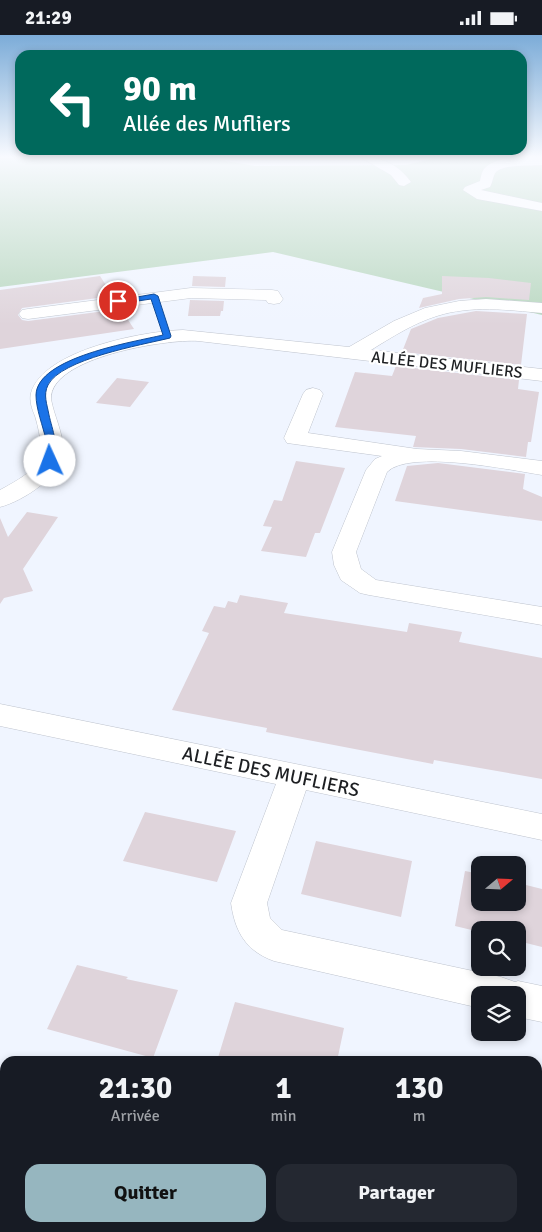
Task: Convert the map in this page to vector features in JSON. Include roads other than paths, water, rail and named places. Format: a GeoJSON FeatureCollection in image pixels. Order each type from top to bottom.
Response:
{"type":"FeatureCollection","features":[{"type":"Feature","properties":{"kind":"street","name":"ALLÉE DES MUFLIERS"},"geometry":{"type":"LineString","coordinates":[[0,500],[32,481],[44,471],[50,461],[52,451],[40,394],[44,383],[51,375],[75,360],[161,316],[191,293],[272,295],[274,299]]}},
{"type":"Feature","properties":{"kind":"street","name":"ALLÉE DES MUFLIERS"},"geometry":{"type":"LineString","coordinates":[[352,353],[416,319],[447,308],[471,304],[497,303],[542,308]]}},
{"type":"Feature","properties":{"kind":"street","name":"ALLÉE DES MUFLIERS"},"geometry":{"type":"LineString","coordinates":[[28,314],[161,316],[202,336],[542,375]]}},
{"type":"Feature","properties":{"kind":"street"},"geometry":{"type":"LineString","coordinates":[[313,394],[295,438],[542,468]]}},
{"type":"Feature","properties":{"kind":"street"},"geometry":{"type":"LineString","coordinates":[[416,454],[386,462],[377,470],[344,552],[345,566],[352,578],[369,587],[542,616]]}},
{"type":"Feature","properties":{"kind":"street","name":"ALLÉE DES MUFLIERS"},"geometry":{"type":"LineString","coordinates":[[0,715],[542,827]]}},
{"type":"Feature","properties":{"kind":"street"},"geometry":{"type":"LineString","coordinates":[[294,776],[249,903],[250,914],[259,934],[274,945],[471,988]]}},
{"type":"Feature","properties":{"kind":"street"},"geometry":{"type":"LineString","coordinates":[[526,1001],[542,1004]]}}]}
